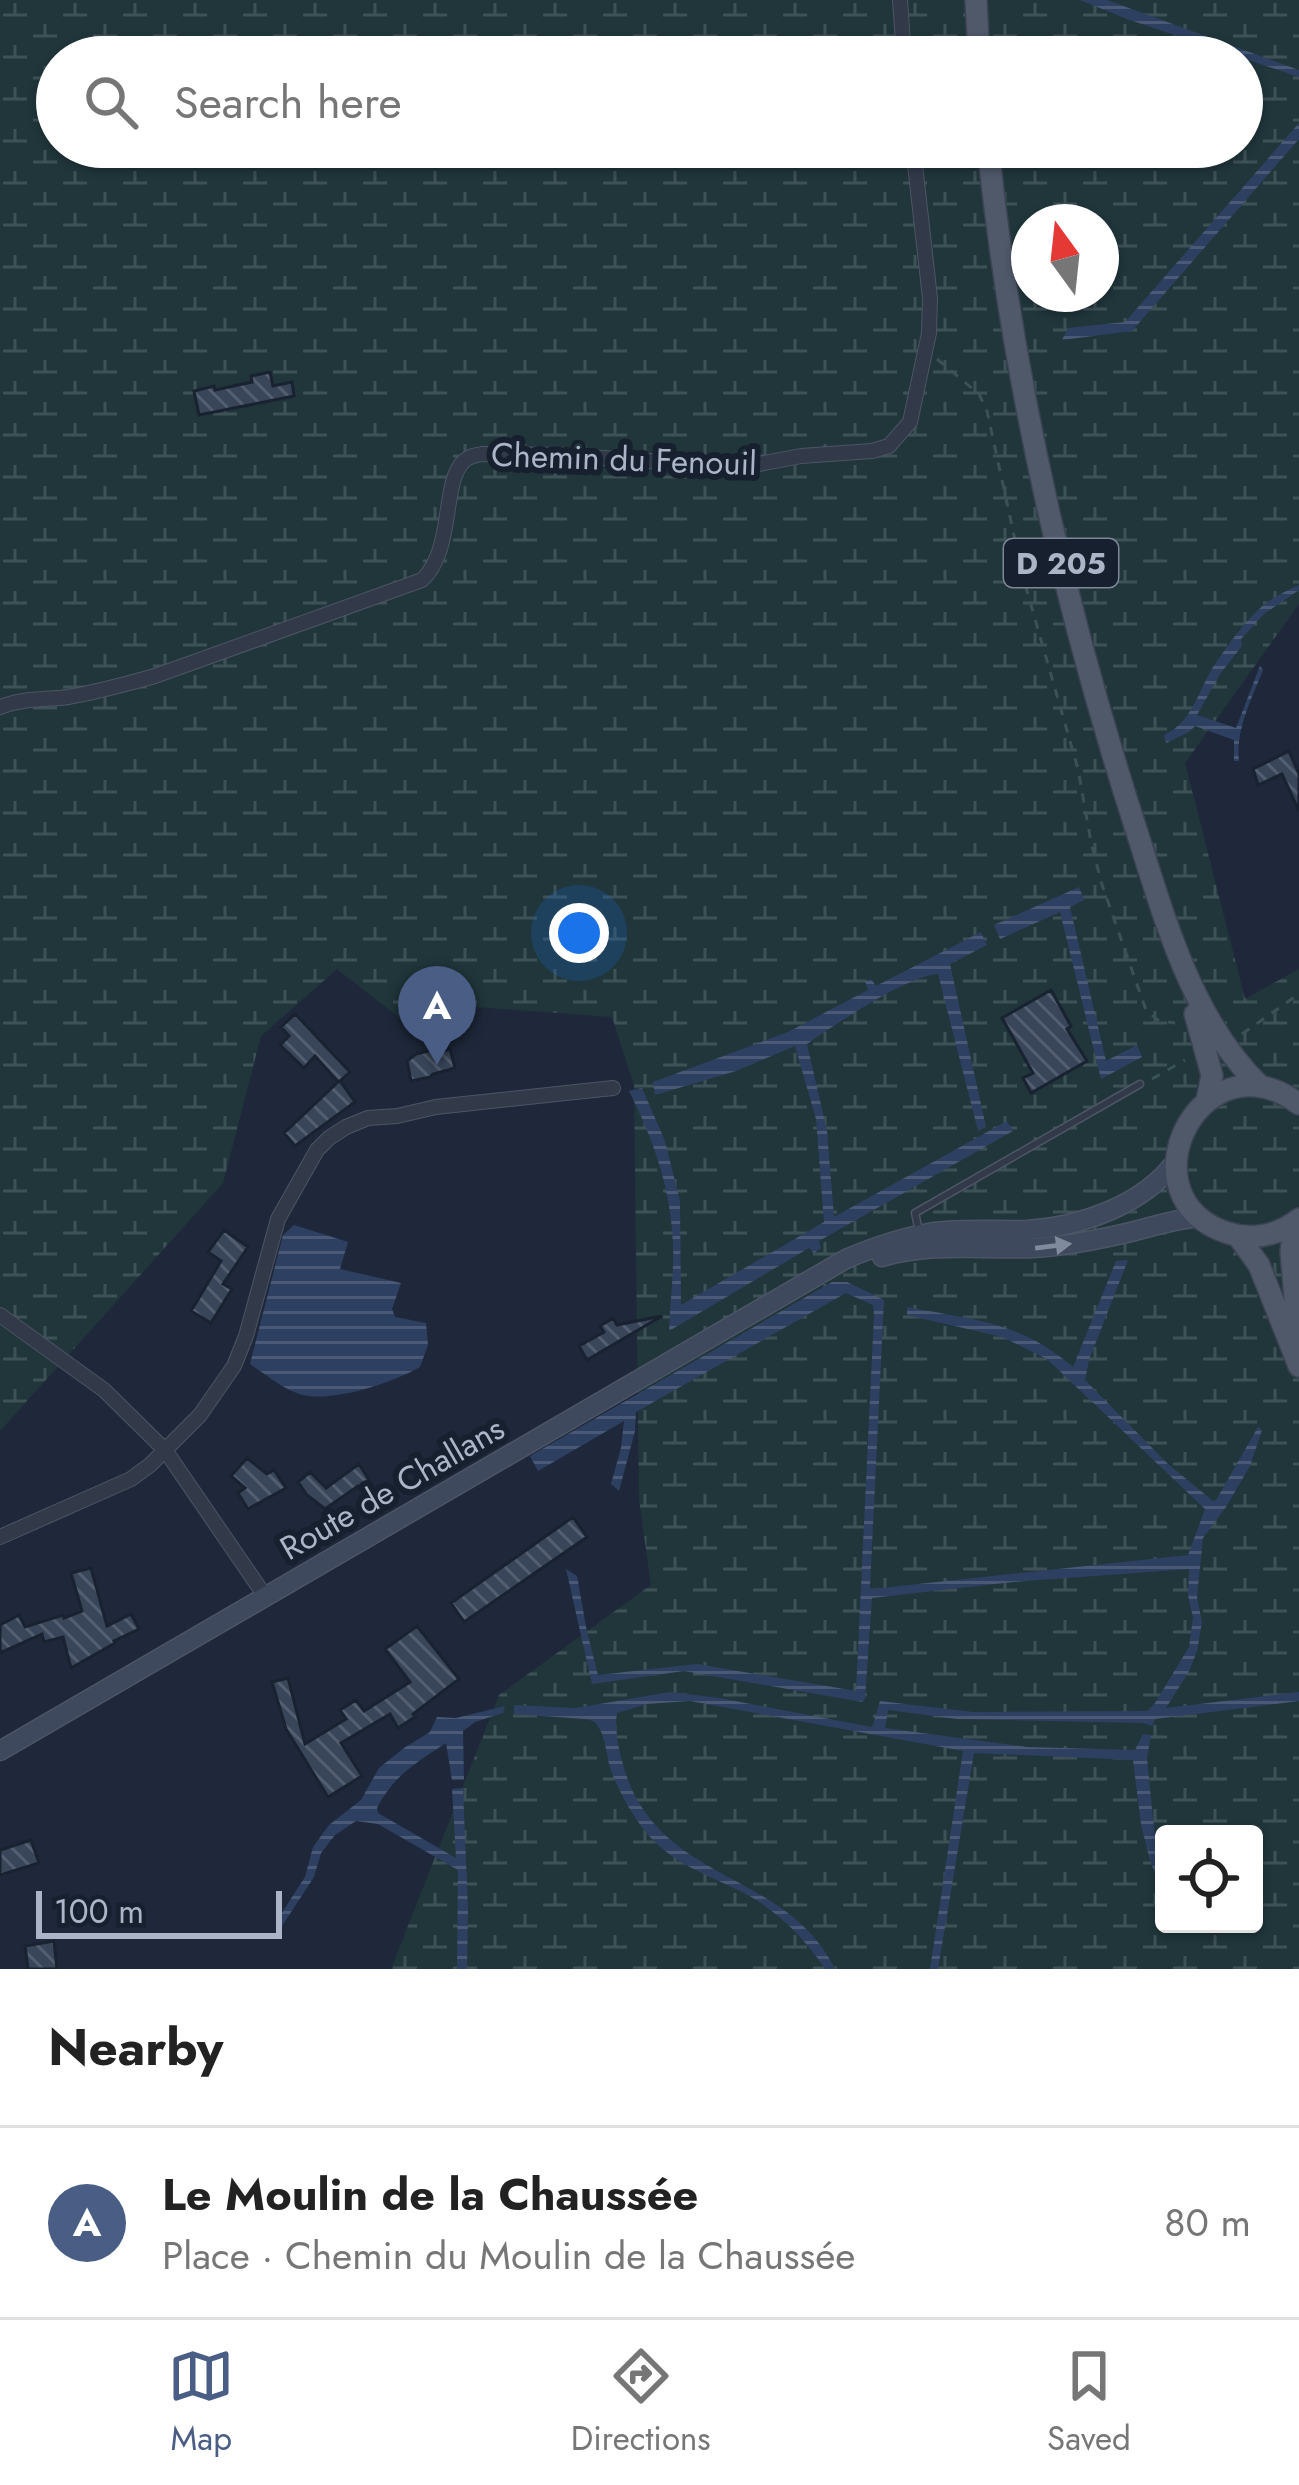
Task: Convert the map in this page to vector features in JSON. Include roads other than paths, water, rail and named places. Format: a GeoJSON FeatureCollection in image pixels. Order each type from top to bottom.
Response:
{"type":"FeatureCollection","features":[{"type":"Feature","properties":{"kind":"main road"},"geometry":{"type":"LineString","coordinates":[[976,0],[978,36]]}},
{"type":"Feature","properties":{"kind":"main road","name":"D 205"},"geometry":{"type":"LineString","coordinates":[[991,168],[1017,363],[1078,634],[1114,763],[1184,967],[1210,1022],[1216,1048],[1207,1100]]}},
{"type":"Feature","properties":{"kind":"main road","name":"D 205"},"geometry":{"type":"LineString","coordinates":[[1216,1048],[1261,1087]]}},
{"type":"Feature","properties":{"kind":"main road"},"geometry":{"type":"LineString","coordinates":[[1297,1221],[1258,1237],[1217,1230],[1186,1201],[1175,1162],[1184,1127],[1194,1112],[1224,1091],[1261,1087],[1298,1101]]}},
{"type":"Feature","properties":{"kind":"main road","name":"Route de Challans"},"geometry":{"type":"LineString","coordinates":[[0,1751],[814,1277],[879,1245],[920,1235],[1033,1230],[1072,1223],[1145,1192],[1175,1162]]}},
{"type":"Feature","properties":{"kind":"main road","name":"Route de Challans"},"geometry":{"type":"LineString","coordinates":[[814,1277],[894,1253],[1033,1248],[1200,1217]]}},
{"type":"Feature","properties":{"kind":"main road"},"geometry":{"type":"LineString","coordinates":[[1297,1221],[1291,1251],[1299,1348]]}},
{"type":"Feature","properties":{"kind":"main road"},"geometry":{"type":"LineString","coordinates":[[1238,1236],[1259,1265],[1299,1366]]}},
{"type":"Feature","properties":{"kind":"street"},"geometry":{"type":"LineString","coordinates":[[900,0],[903,36]]}},
{"type":"Feature","properties":{"kind":"street","name":"Chemin du Fenouil"},"geometry":{"type":"LineString","coordinates":[[0,706],[64,698],[155,676],[422,580],[439,555],[455,477],[472,456],[557,455],[743,467],[889,446],[910,422],[927,349],[930,298],[915,168]]}},
{"type":"Feature","properties":{"kind":"street"},"geometry":{"type":"LineString","coordinates":[[0,1537],[131,1479],[200,1415],[234,1366],[246,1336],[278,1219],[317,1150],[329,1138],[368,1118],[613,1088]]}},
{"type":"Feature","properties":{"kind":"street"},"geometry":{"type":"LineString","coordinates":[[0,1315],[104,1390],[165,1450],[266,1596]]}},
{"type":"Feature","properties":{"kind":"lane"},"geometry":{"type":"LineString","coordinates":[[920,1235],[915,1213],[1140,1084]]}},
{"type":"Feature","properties":{"kind":"water"},"geometry":{"type":"Polygon","coordinates":[[[1080,0],[1107,0],[1206,36],[1177,36],[1080,0]]]}},
{"type":"Feature","properties":{"kind":"water"},"geometry":{"type":"Polygon","coordinates":[[[1263,57],[1299,70],[1299,77],[1263,65],[1263,57]]]}},
{"type":"Feature","properties":{"kind":"water"},"geometry":{"type":"Polygon","coordinates":[[[1299,123],[1299,139],[1132,331],[1062,340],[1068,328],[1125,322],[1299,123]]]}},
{"type":"Feature","properties":{"kind":"water"},"geometry":{"type":"Polygon","coordinates":[[[1299,585],[1299,590],[1264,614],[1241,639],[1242,646],[1197,715],[1236,728],[1260,666],[1263,670],[1242,726],[1239,761],[1234,761],[1234,740],[1195,726],[1166,743],[1164,735],[1189,712],[1246,622],[1266,603],[1299,585]]]}},
{"type":"Feature","properties":{"kind":"water"},"geometry":{"type":"Polygon","coordinates":[[[1079,887],[1084,900],[1070,907],[1106,1061],[1137,1045],[1142,1057],[1101,1079],[1060,912],[1000,939],[994,925],[1079,887]]]}},
{"type":"Feature","properties":{"kind":"water"},"geometry":{"type":"Polygon","coordinates":[[[981,932],[987,945],[950,964],[986,1127],[978,1131],[938,974],[890,992],[807,1044],[827,1131],[834,1217],[1007,1121],[1013,1131],[819,1241],[821,1248],[814,1253],[809,1248],[669,1331],[673,1256],[669,1204],[653,1147],[629,1091],[642,1088],[665,1141],[680,1201],[681,1305],[824,1222],[816,1119],[795,1046],[736,1071],[655,1095],[653,1082],[788,1032],[868,990],[865,981],[871,979],[876,986],[981,932]]]}},
{"type":"Feature","properties":{"kind":"water"},"geometry":{"type":"Polygon","coordinates":[[[294,1225],[348,1242],[340,1269],[401,1283],[392,1309],[395,1317],[426,1323],[428,1345],[420,1367],[366,1389],[322,1397],[294,1392],[250,1364],[283,1235],[294,1225]]]}},
{"type":"Feature","properties":{"kind":"water"},"geometry":{"type":"Polygon","coordinates":[[[1128,1260],[1085,1380],[1168,1464],[1213,1501],[1258,1427],[1262,1430],[1250,1466],[1203,1538],[1197,1651],[1166,1708],[1299,1692],[1299,1701],[1155,1719],[1152,1726],[957,1719],[888,1710],[885,1728],[1027,1747],[1135,1750],[1143,1734],[1151,1735],[1147,1758],[1155,1875],[1141,1824],[1133,1760],[974,1753],[938,1969],[930,1969],[963,1751],[690,1701],[647,1704],[617,1713],[620,1754],[641,1806],[664,1834],[693,1856],[786,1912],[813,1936],[835,1969],[825,1969],[774,1913],[678,1860],[649,1836],[620,1791],[595,1722],[514,1714],[514,1705],[576,1708],[670,1692],[872,1727],[880,1701],[973,1712],[1147,1711],[1189,1647],[1193,1618],[1189,1569],[872,1598],[862,1702],[684,1671],[592,1684],[566,1569],[577,1576],[598,1675],[697,1664],[856,1691],[873,1305],[846,1293],[636,1412],[619,1491],[611,1484],[624,1421],[538,1471],[530,1456],[832,1282],[847,1282],[884,1300],[872,1589],[1188,1555],[1205,1509],[1047,1359],[1002,1337],[907,1315],[907,1307],[995,1325],[1034,1340],[1073,1367],[1116,1261],[1128,1260]]]}},
{"type":"Feature","properties":{"kind":"water"},"geometry":{"type":"Polygon","coordinates":[[[505,1706],[503,1713],[463,1731],[464,1780],[452,1780],[446,1743],[398,1778],[377,1808],[378,1813],[456,1858],[452,1789],[463,1788],[467,1969],[457,1969],[458,1870],[378,1824],[356,1821],[335,1835],[282,1926],[276,1922],[305,1877],[313,1847],[329,1825],[361,1800],[379,1768],[430,1732],[437,1717],[456,1718],[505,1706]]]}},
{"type":"Feature","properties":{"kind":"place","name":"Le Moulin de la Chaussée"},"geometry":{"type":"Point","coordinates":[437,1065]}}]}
